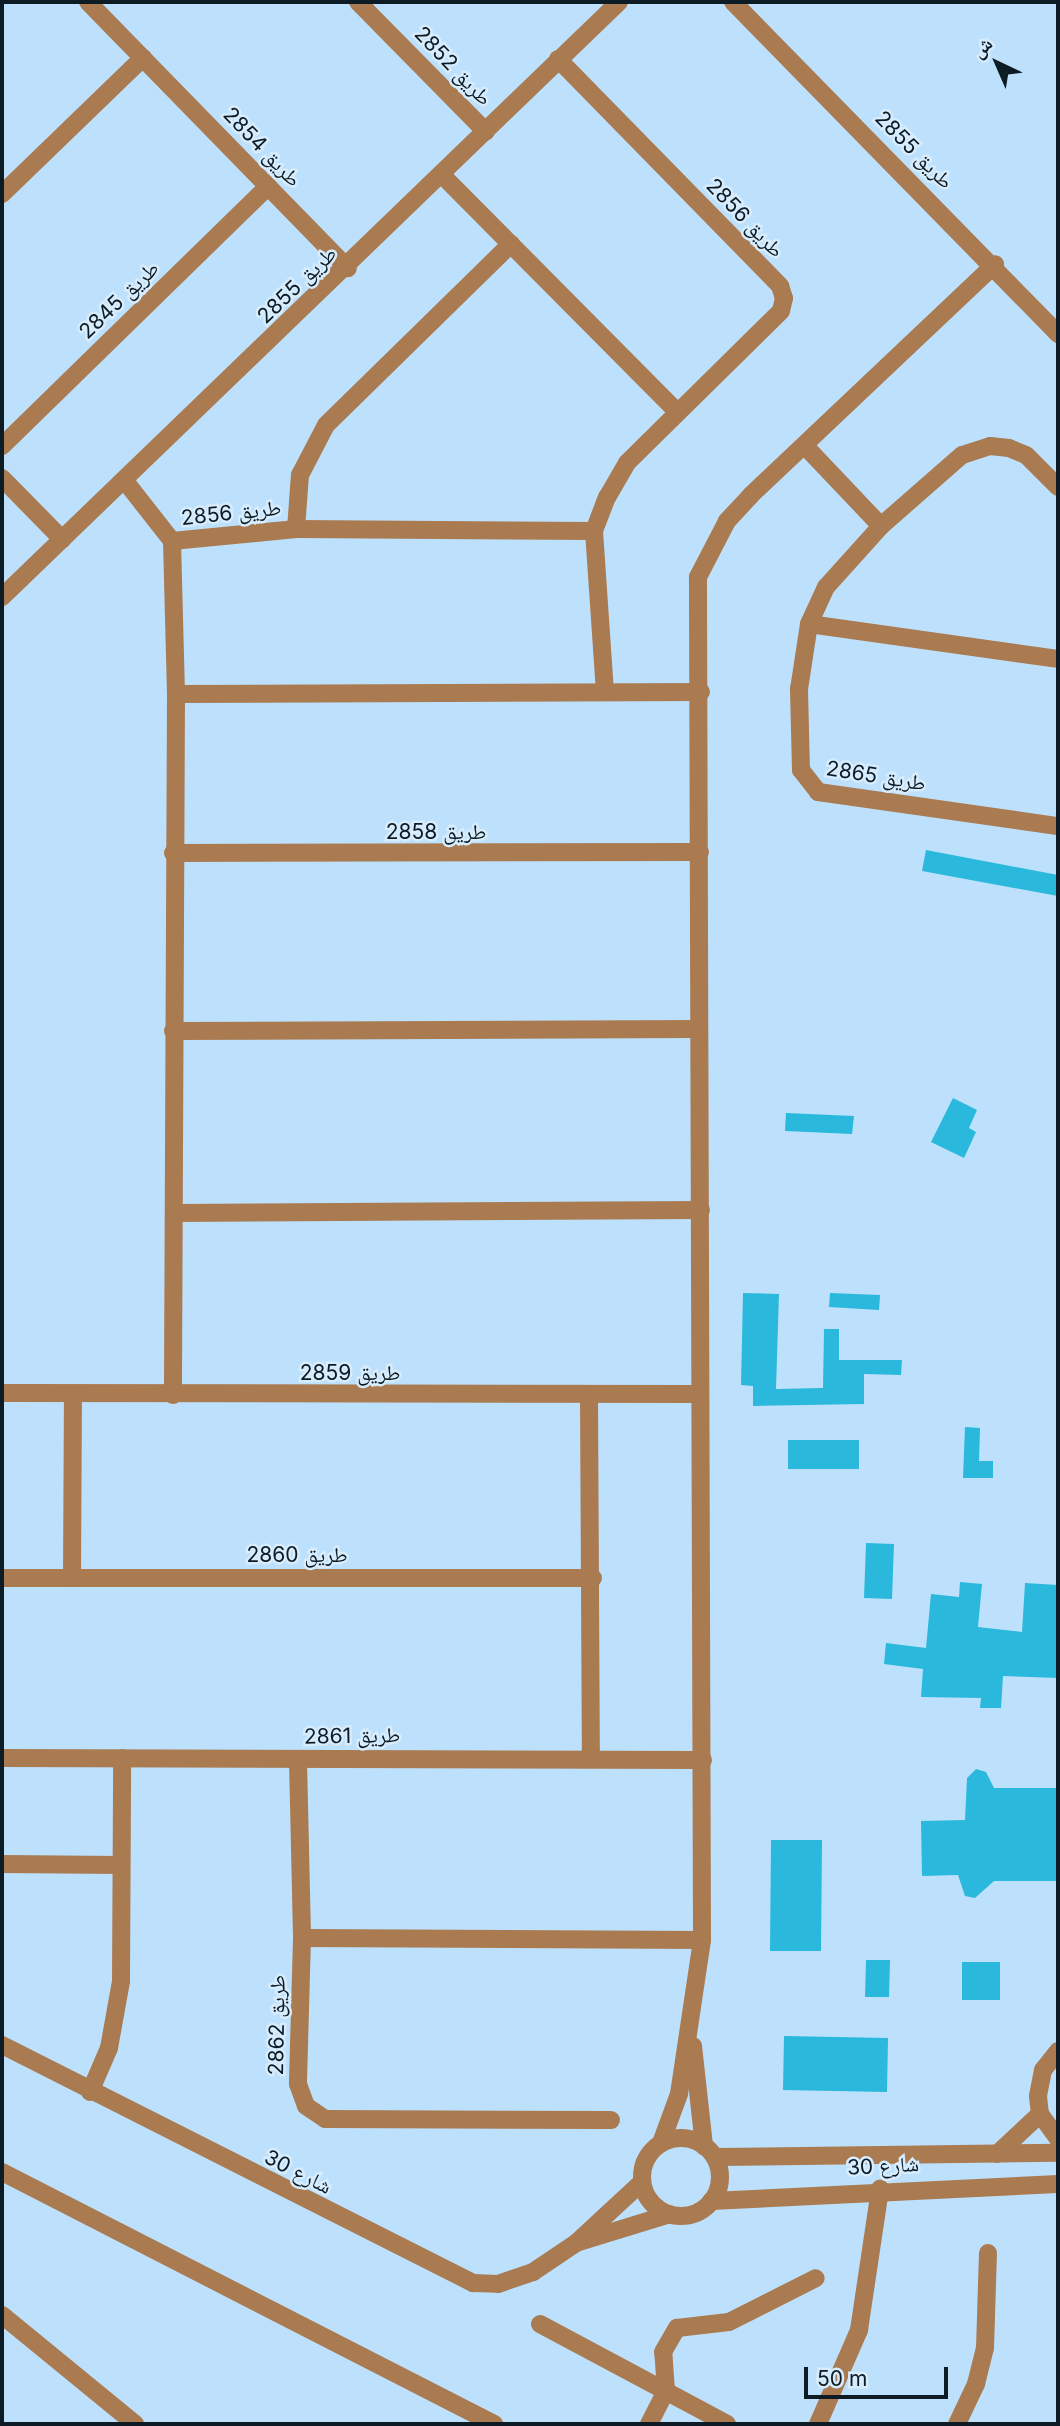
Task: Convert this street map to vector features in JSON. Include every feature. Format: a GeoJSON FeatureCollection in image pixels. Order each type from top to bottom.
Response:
{"type":"FeatureCollection","features":[{"type":"Feature","properties":{"kind":"street","name":"طريق 2854"},"geometry":{"type":"LineString","coordinates":[[88,2],[348,268]]}},
{"type":"Feature","properties":{"kind":"street","name":"طريق 2852"},"geometry":{"type":"LineString","coordinates":[[358,2],[486,132]]}},
{"type":"Feature","properties":{"kind":"street","name":"طريق 2855"},"geometry":{"type":"LineString","coordinates":[[2,597],[348,268],[618,2]]}},
{"type":"Feature","properties":{"kind":"street","name":"طريق 2855"},"geometry":{"type":"LineString","coordinates":[[733,2],[995,264],[1058,334]]}},
{"type":"Feature","properties":{"kind":"street"},"geometry":{"type":"LineString","coordinates":[[2,194],[144,58]]}},
{"type":"Feature","properties":{"kind":"street","name":"طريق 2856"},"geometry":{"type":"LineString","coordinates":[[558,59],[772,278],[784,298],[781,311],[627,463],[594,531],[605,692]]}},
{"type":"Feature","properties":{"kind":"street"},"geometry":{"type":"LineString","coordinates":[[443,175],[677,412]]}},
{"type":"Feature","properties":{"kind":"street","name":"طريق 2845"},"geometry":{"type":"LineString","coordinates":[[2,446],[268,186]]}},
{"type":"Feature","properties":{"kind":"street","name":"طريق 2856"},"geometry":{"type":"LineString","coordinates":[[296,529],[300,475],[326,425],[511,244]]}},
{"type":"Feature","properties":{"kind":"street"},"geometry":{"type":"LineString","coordinates":[[661,2143],[679,2094],[691,2029],[702,1940],[699,1394],[701,692],[698,577],[727,521],[995,264]]}},
{"type":"Feature","properties":{"kind":"street"},"geometry":{"type":"LineString","coordinates":[[805,446],[881,526]]}},
{"type":"Feature","properties":{"kind":"street","name":"طريق 2865"},"geometry":{"type":"LineString","coordinates":[[1058,487],[1026,455],[990,446],[962,455],[881,526],[832,579],[809,624],[799,689],[801,770],[807,783],[818,792],[1058,826]]}},
{"type":"Feature","properties":{"kind":"street"},"geometry":{"type":"LineString","coordinates":[[2,478],[62,539]]}},
{"type":"Feature","properties":{"kind":"street"},"geometry":{"type":"LineString","coordinates":[[125,481],[172,541],[176,694],[173,853],[173,1395]]}},
{"type":"Feature","properties":{"kind":"street","name":"طريق 2856"},"geometry":{"type":"LineString","coordinates":[[172,541],[296,529],[594,531]]}},
{"type":"Feature","properties":{"kind":"street"},"geometry":{"type":"LineString","coordinates":[[809,624],[1057,656]]}},
{"type":"Feature","properties":{"kind":"street"},"geometry":{"type":"LineString","coordinates":[[176,694],[701,692]]}},
{"type":"Feature","properties":{"kind":"street","name":"طريق 2858"},"geometry":{"type":"LineString","coordinates":[[173,853],[700,852]]}},
{"type":"Feature","properties":{"kind":"street"},"geometry":{"type":"LineString","coordinates":[[173,1031],[699,1029]]}},
{"type":"Feature","properties":{"kind":"street"},"geometry":{"type":"LineString","coordinates":[[175,1213],[701,1210]]}},
{"type":"Feature","properties":{"kind":"street","name":"طريق 2859"},"geometry":{"type":"LineString","coordinates":[[2,1393],[589,1396],[699,1394]]}},
{"type":"Feature","properties":{"kind":"street"},"geometry":{"type":"LineString","coordinates":[[72,1578],[74,1395]]}},
{"type":"Feature","properties":{"kind":"street"},"geometry":{"type":"LineString","coordinates":[[589,1396],[593,1578],[591,1755]]}},
{"type":"Feature","properties":{"kind":"street","name":"طريق 2860"},"geometry":{"type":"LineString","coordinates":[[2,1578],[593,1578]]}},
{"type":"Feature","properties":{"kind":"street","name":"طريق 2861"},"geometry":{"type":"LineString","coordinates":[[2,1758],[298,1760],[591,1755],[703,1760]]}},
{"type":"Feature","properties":{"kind":"street"},"geometry":{"type":"LineString","coordinates":[[90,2092],[117,2015],[122,1758]]}},
{"type":"Feature","properties":{"kind":"street","name":"طريق 2862"},"geometry":{"type":"LineString","coordinates":[[298,1760],[302,1938],[298,2084],[315,2114],[325,2119],[611,2120]]}},
{"type":"Feature","properties":{"kind":"street"},"geometry":{"type":"LineString","coordinates":[[2,1864],[120,1865]]}},
{"type":"Feature","properties":{"kind":"street"},"geometry":{"type":"LineString","coordinates":[[302,1938],[702,1940]]}},
{"type":"Feature","properties":{"kind":"street"},"geometry":{"type":"LineString","coordinates":[[691,2029],[709,2152],[718,2187],[711,2201]]}},
{"type":"Feature","properties":{"kind":"street","name":"شارع 30"},"geometry":{"type":"LineString","coordinates":[[2,2045],[461,2280],[498,2284],[522,2278],[576,2243],[642,2182],[643,2167],[661,2143],[676,2138],[709,2152],[773,2161],[1058,2153]]}},
{"type":"Feature","properties":{"kind":"street"},"geometry":{"type":"LineString","coordinates":[[1058,2051],[1040,2079],[1040,2114],[1058,2139]]}},
{"type":"Feature","properties":{"kind":"street"},"geometry":{"type":"LineString","coordinates":[[997,2154],[1040,2114]]}},
{"type":"Feature","properties":{"kind":"street"},"geometry":{"type":"LineString","coordinates":[[2,2172],[494,2424]]}},
{"type":"Feature","properties":{"kind":"street"},"geometry":{"type":"LineString","coordinates":[[642,2182],[647,2196],[670,2214]]}},
{"type":"Feature","properties":{"kind":"street","name":"شارع 30"},"geometry":{"type":"LineString","coordinates":[[576,2243],[670,2214],[700,2211],[711,2201],[880,2189],[1058,2184]]}},
{"type":"Feature","properties":{"kind":"street"},"geometry":{"type":"LineString","coordinates":[[818,2424],[859,2330],[880,2189]]}},
{"type":"Feature","properties":{"kind":"street"},"geometry":{"type":"LineString","coordinates":[[957,2424],[976,2384],[985,2348],[988,2253]]}},
{"type":"Feature","properties":{"kind":"street"},"geometry":{"type":"LineString","coordinates":[[649,2424],[666,2391],[663,2352],[677,2328],[729,2322],[816,2278]]}},
{"type":"Feature","properties":{"kind":"street"},"geometry":{"type":"LineString","coordinates":[[2,2315],[135,2424]]}},
{"type":"Feature","properties":{"kind":"street"},"geometry":{"type":"LineString","coordinates":[[540,2324],[727,2424]]}},
{"type":"Feature","properties":{"kind":"building"},"geometry":{"type":"Polygon","coordinates":[[[926,850],[1058,875],[1058,896],[922,871],[926,850]]]}},
{"type":"Feature","properties":{"kind":"building"},"geometry":{"type":"Polygon","coordinates":[[[953,1098],[977,1110],[969,1128],[976,1132],[964,1158],[931,1142],[953,1098]]]}},
{"type":"Feature","properties":{"kind":"building"},"geometry":{"type":"Polygon","coordinates":[[[786,1113],[854,1116],[852,1134],[785,1131],[786,1113]]]}},
{"type":"Feature","properties":{"kind":"building"},"geometry":{"type":"Polygon","coordinates":[[[743,1293],[779,1294],[776,1389],[823,1388],[824,1329],[839,1329],[839,1360],[902,1360],[901,1375],[864,1374],[864,1404],[753,1406],[753,1386],[741,1385],[743,1293]]]}},
{"type":"Feature","properties":{"kind":"building"},"geometry":{"type":"Polygon","coordinates":[[[830,1293],[880,1295],[879,1310],[829,1307],[830,1293]]]}},
{"type":"Feature","properties":{"kind":"building"},"geometry":{"type":"Polygon","coordinates":[[[965,1427],[980,1428],[979,1461],[993,1461],[993,1478],[963,1478],[965,1427]]]}},
{"type":"Feature","properties":{"kind":"building"},"geometry":{"type":"Polygon","coordinates":[[[788,1440],[859,1440],[859,1469],[788,1469],[788,1440]]]}},
{"type":"Feature","properties":{"kind":"building"},"geometry":{"type":"Polygon","coordinates":[[[866,1543],[894,1544],[892,1599],[864,1598],[866,1543]]]}},
{"type":"Feature","properties":{"kind":"building"},"geometry":{"type":"Polygon","coordinates":[[[960,1582],[982,1584],[978,1627],[1022,1632],[1025,1583],[1058,1585],[1058,1678],[1003,1676],[1001,1708],[980,1708],[981,1698],[921,1697],[923,1669],[884,1664],[886,1643],[926,1648],[931,1594],[959,1597],[960,1582]]]}},
{"type":"Feature","properties":{"kind":"building"},"geometry":{"type":"Polygon","coordinates":[[[976,1769],[986,1772],[994,1788],[1058,1788],[1058,1881],[994,1881],[975,1898],[965,1896],[958,1875],[922,1876],[921,1821],[965,1820],[967,1778],[976,1769]]]}},
{"type":"Feature","properties":{"kind":"building"},"geometry":{"type":"Polygon","coordinates":[[[771,1840],[822,1840],[821,1951],[770,1951],[771,1840]]]}},
{"type":"Feature","properties":{"kind":"building"},"geometry":{"type":"Polygon","coordinates":[[[866,1960],[890,1960],[889,1997],[865,1997],[866,1960]]]}},
{"type":"Feature","properties":{"kind":"building"},"geometry":{"type":"Polygon","coordinates":[[[962,1962],[1000,1962],[1000,2000],[962,2000],[962,1962]]]}},
{"type":"Feature","properties":{"kind":"building"},"geometry":{"type":"Polygon","coordinates":[[[784,2036],[888,2038],[887,2092],[783,2090],[784,2036]]]}}]}
